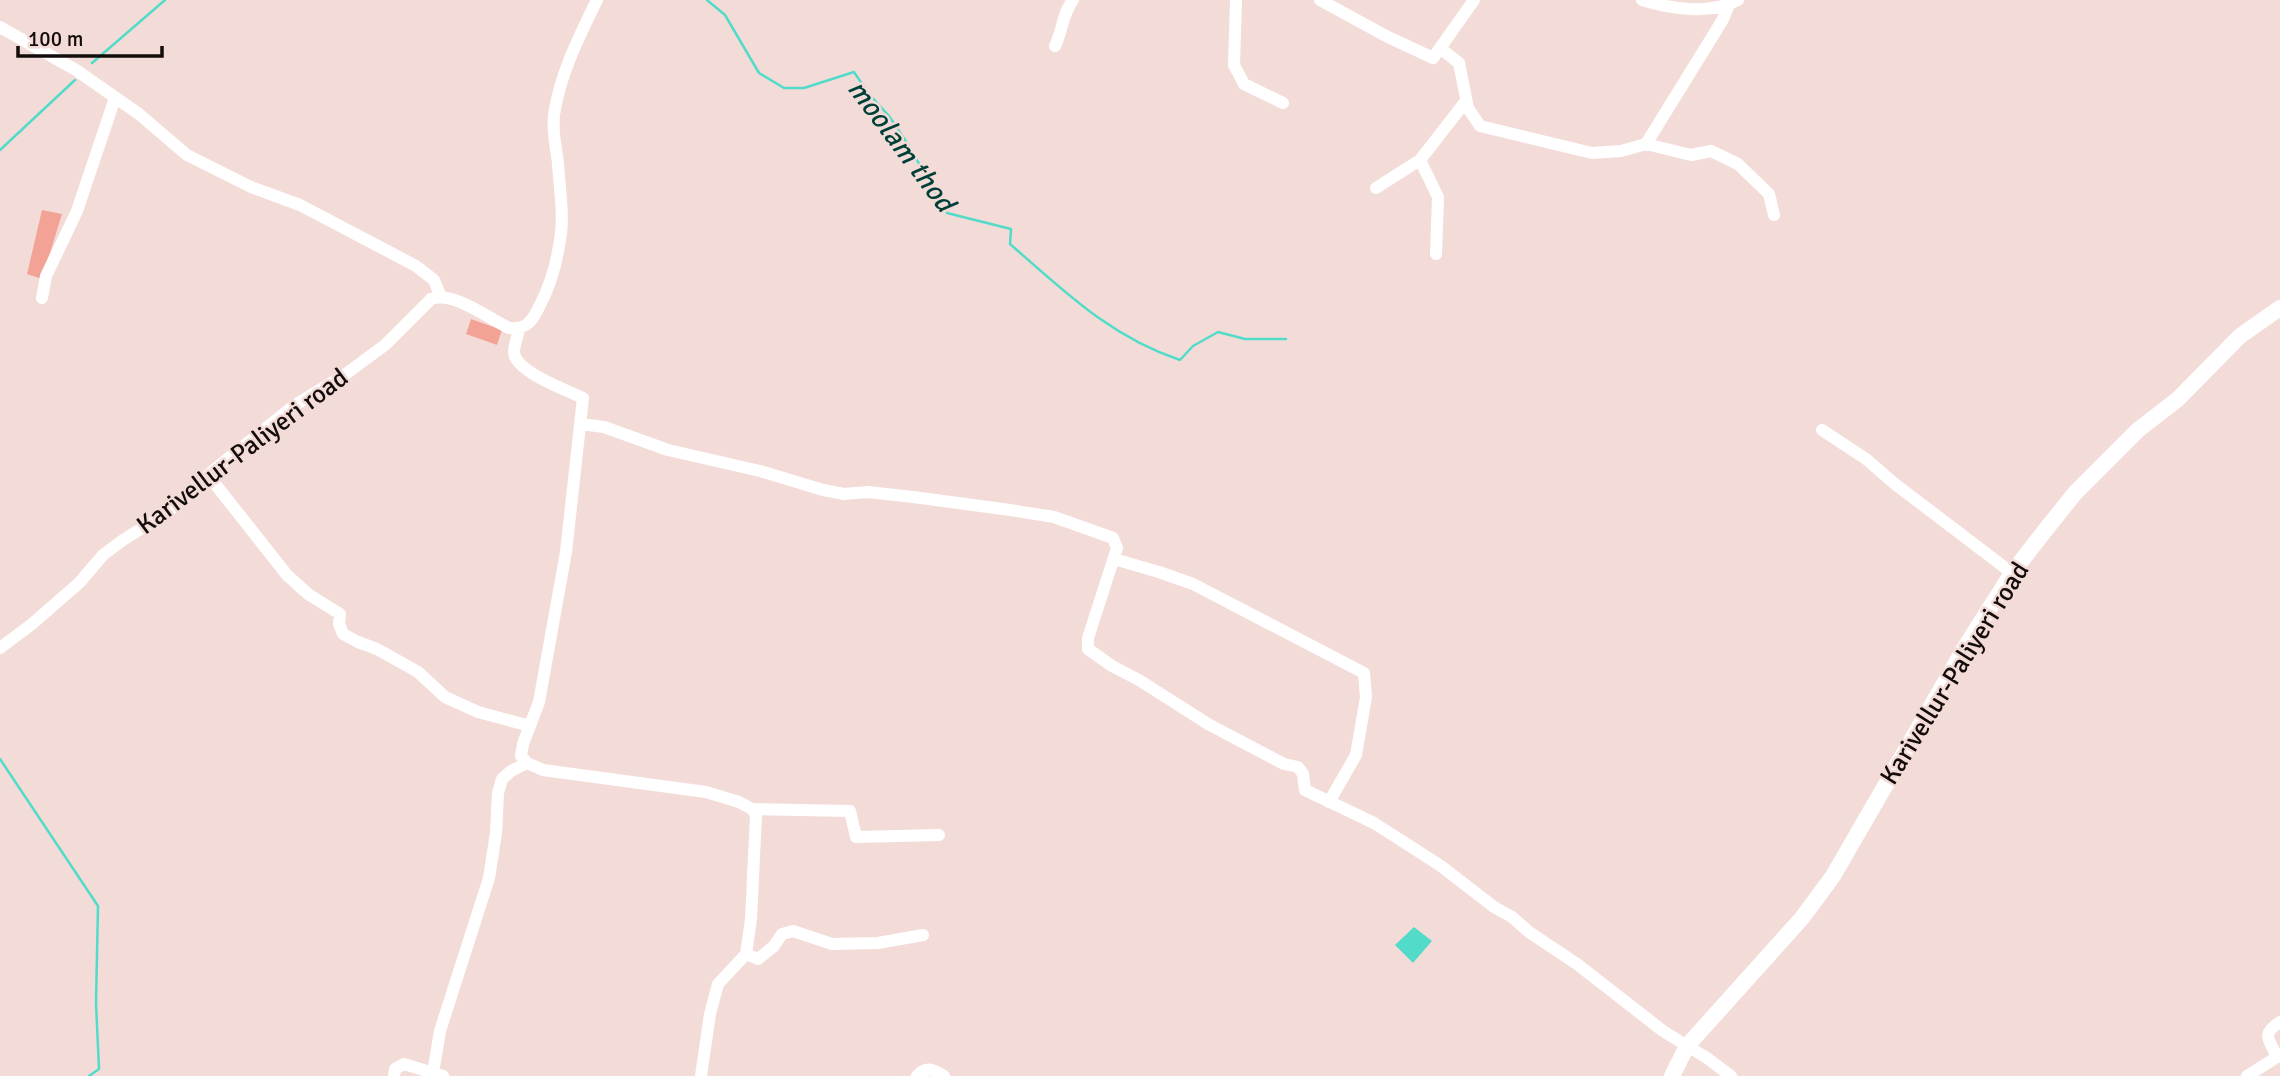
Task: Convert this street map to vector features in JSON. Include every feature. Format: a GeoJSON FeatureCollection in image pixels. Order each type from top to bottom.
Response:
{"type":"FeatureCollection","features":[{"type":"Feature","properties":{"kind":"main road","name":"Karivellur-Paliyeri road"},"geometry":{"type":"LineString","coordinates":[[1672,1076],[1687,1046],[1802,918],[1833,876],[1945,679],[2012,573],[2075,493],[2138,430],[2178,399],[2241,336],[2280,308]]}},
{"type":"Feature","properties":{"kind":"street"},"geometry":{"type":"LineString","coordinates":[[0,27],[76,70],[139,114],[187,155],[251,187],[300,205],[416,266],[434,280],[440,295],[455,299],[509,328],[519,329],[532,320],[554,268],[562,231],[554,118],[558,93],[597,0]]}},
{"type":"Feature","properties":{"kind":"street"},"geometry":{"type":"LineString","coordinates":[[1055,46],[1061,34],[1065,10],[1073,0]]}},
{"type":"Feature","properties":{"kind":"street"},"geometry":{"type":"LineString","coordinates":[[1236,0],[1234,65],[1244,84],[1283,103]]}},
{"type":"Feature","properties":{"kind":"street"},"geometry":{"type":"LineString","coordinates":[[1320,0],[1433,58],[1474,0]]}},
{"type":"Feature","properties":{"kind":"street"},"geometry":{"type":"LineString","coordinates":[[1642,0],[1667,8],[1699,8],[1734,2]]}},
{"type":"Feature","properties":{"kind":"street"},"geometry":{"type":"LineString","coordinates":[[1646,144],[1734,2]]}},
{"type":"Feature","properties":{"kind":"street"},"geometry":{"type":"LineString","coordinates":[[1440,48],[1459,63],[1468,108],[1480,126],[1592,153],[1621,151],[1646,144],[1691,155],[1712,151],[1738,164],[1769,194],[1774,215]]}},
{"type":"Feature","properties":{"kind":"street"},"geometry":{"type":"LineString","coordinates":[[42,299],[46,276],[77,211],[116,98]]}},
{"type":"Feature","properties":{"kind":"street"},"geometry":{"type":"LineString","coordinates":[[1376,188],[1420,160],[1466,101]]}},
{"type":"Feature","properties":{"kind":"street"},"geometry":{"type":"LineString","coordinates":[[1420,160],[1438,197],[1436,254]]}},
{"type":"Feature","properties":{"kind":"street","name":"Karivellur-Paliyeri road"},"geometry":{"type":"LineString","coordinates":[[0,648],[79,583],[103,555],[169,512],[208,475],[295,405],[343,376],[385,345],[431,299],[440,295]]}},
{"type":"Feature","properties":{"kind":"street"},"geometry":{"type":"LineString","coordinates":[[519,329],[514,352],[517,361],[527,371],[583,398],[566,552],[539,702],[521,757],[527,763],[543,770],[706,792],[752,809],[850,811],[856,837],[939,835]]}},
{"type":"Feature","properties":{"kind":"street"},"geometry":{"type":"LineString","coordinates":[[581,424],[604,427],[668,450],[760,471],[823,490],[845,494],[868,492],[914,496],[1054,517],[1113,538],[1117,548],[1092,624],[1088,649],[1208,724],[1284,764],[1298,767],[1303,774],[1305,790],[1374,823],[1441,866],[1494,907],[1512,917],[1528,932],[1577,964],[1631,1007],[1731,1076]]}},
{"type":"Feature","properties":{"kind":"street"},"geometry":{"type":"LineString","coordinates":[[1822,430],[1866,459],[2012,573]]}},
{"type":"Feature","properties":{"kind":"street"},"geometry":{"type":"LineString","coordinates":[[208,475],[287,575],[308,594],[340,614],[339,624],[343,634],[418,672],[445,697],[478,712],[530,726]]}},
{"type":"Feature","properties":{"kind":"street"},"geometry":{"type":"LineString","coordinates":[[1114,559],[1193,584],[1364,673],[1366,697],[1356,755],[1329,802]]}},
{"type":"Feature","properties":{"kind":"street"},"geometry":{"type":"LineString","coordinates":[[394,1076],[395,1069],[404,1065],[438,1074],[440,1031],[489,878],[496,833],[498,793],[502,779],[510,771],[527,763]]}},
{"type":"Feature","properties":{"kind":"street"},"geometry":{"type":"LineString","coordinates":[[701,1076],[710,1014],[718,984],[746,954],[757,831],[756,816],[752,809]]}},
{"type":"Feature","properties":{"kind":"street"},"geometry":{"type":"LineString","coordinates":[[746,954],[758,959],[787,932],[793,931],[832,944],[878,943],[923,935]]}},
{"type":"Feature","properties":{"kind":"street"},"geometry":{"type":"LineString","coordinates":[[2247,1076],[2279,1058],[2268,1037],[2269,1031],[2280,1022]]}},
{"type":"Feature","properties":{"kind":"street"},"geometry":{"type":"LineString","coordinates":[[917,1076],[928,1069],[936,1070],[944,1076]]}},
{"type":"Feature","properties":{"kind":"shaded area"},"geometry":{"type":"Polygon","coordinates":[[[42,210],[62,214],[42,279],[27,274],[42,210]]]}},
{"type":"Feature","properties":{"kind":"shaded area"},"geometry":{"type":"Polygon","coordinates":[[[471,319],[502,330],[497,345],[466,334],[471,319]]]}},
{"type":"Feature","properties":{"kind":"water"},"geometry":{"type":"Polygon","coordinates":[[[1414,927],[1432,941],[1413,963],[1395,945],[1414,927]]]}},
{"type":"Feature","properties":{"kind":"waterway"},"geometry":{"type":"LineString","coordinates":[[92,63],[165,0]]}},
{"type":"Feature","properties":{"kind":"waterway","name":"moolam thod"},"geometry":{"type":"LineString","coordinates":[[707,0],[725,15],[759,73],[784,88],[804,88],[854,72],[909,146],[947,213],[1011,229],[1010,244],[1089,311],[1131,339],[1180,360],[1193,346],[1218,332],[1245,339],[1286,339]]}},
{"type":"Feature","properties":{"kind":"waterway"},"geometry":{"type":"LineString","coordinates":[[0,150],[75,80]]}},
{"type":"Feature","properties":{"kind":"waterway"},"geometry":{"type":"LineString","coordinates":[[0,759],[98,906],[96,1003],[99,1069],[89,1076]]}}]}
